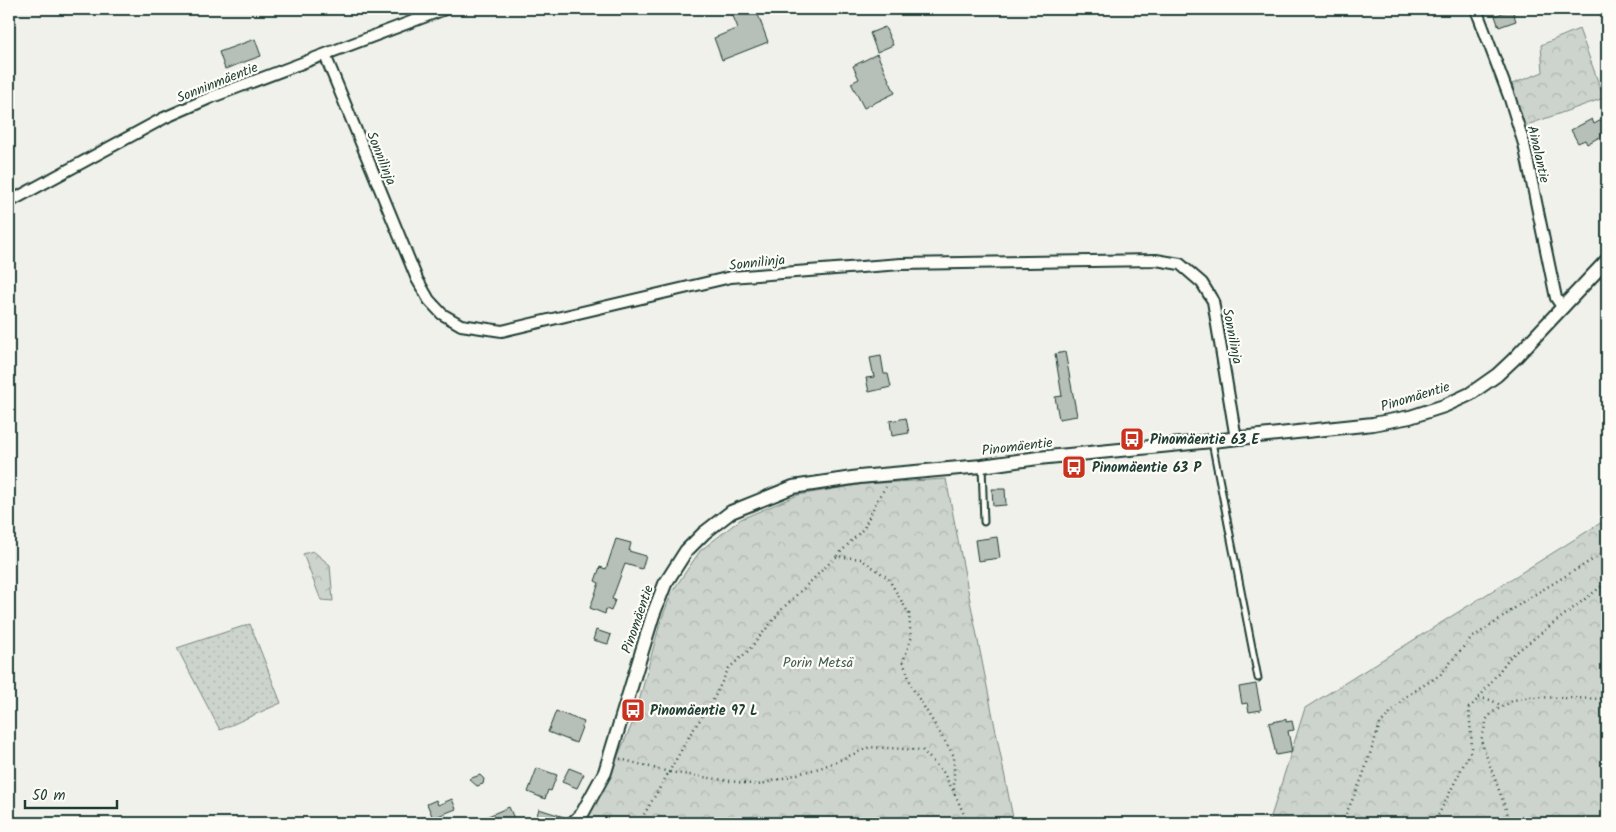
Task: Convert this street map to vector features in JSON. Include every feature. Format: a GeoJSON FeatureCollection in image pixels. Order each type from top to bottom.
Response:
{"type":"FeatureCollection","features":[{"type":"Feature","properties":{"kind":"street","name":"Sonninmäentie"},"geometry":{"type":"LineString","coordinates":[[9,202],[164,118],[212,97],[445,9]]}},
{"type":"Feature","properties":{"kind":"street","name":"Ainalantie"},"geometry":{"type":"LineString","coordinates":[[1476,9],[1510,99],[1524,144],[1556,298],[1563,308]]}},
{"type":"Feature","properties":{"kind":"street","name":"Sonnilinja"},"geometry":{"type":"LineString","coordinates":[[325,55],[417,279],[428,300],[442,314],[460,325],[502,331],[731,277],[901,264],[1156,260],[1180,264],[1202,283],[1212,301],[1236,439]]}},
{"type":"Feature","properties":{"kind":"street","name":"Pinomäentie"},"geometry":{"type":"LineString","coordinates":[[573,823],[582,814],[605,772],[653,615],[665,584],[686,551],[704,533],[731,512],[793,487],[895,472],[982,466],[1038,458],[1212,442],[1373,424],[1410,416],[1444,406],[1470,394],[1497,375],[1607,260]]}},
{"type":"Feature","properties":{"kind":"lane"},"geometry":{"type":"LineString","coordinates":[[1212,442],[1258,678]]}},
{"type":"Feature","properties":{"kind":"lane"},"geometry":{"type":"LineString","coordinates":[[982,466],[984,522]]}},
{"type":"Feature","properties":{"kind":"path"},"geometry":{"type":"LineString","coordinates":[[639,823],[691,733],[712,702],[729,668],[748,651],[782,608],[864,528],[878,498],[895,472]]}},
{"type":"Feature","properties":{"kind":"path"},"geometry":{"type":"LineString","coordinates":[[1342,823],[1362,778],[1380,724],[1404,697],[1440,675],[1470,640],[1524,601],[1607,551]]}},
{"type":"Feature","properties":{"kind":"path"},"geometry":{"type":"LineString","coordinates":[[837,556],[860,559],[888,578],[909,614],[911,639],[903,662],[913,689],[954,756],[954,792]]}},
{"type":"Feature","properties":{"kind":"path"},"geometry":{"type":"LineString","coordinates":[[1432,823],[1439,814],[1472,748],[1468,708],[1479,698],[1510,657],[1607,582]]}},
{"type":"Feature","properties":{"kind":"path"},"geometry":{"type":"LineString","coordinates":[[1511,823],[1481,741],[1487,719],[1492,712],[1514,700],[1531,696],[1607,699]]}},
{"type":"Feature","properties":{"kind":"path"},"geometry":{"type":"LineString","coordinates":[[1479,698],[1491,700],[1502,706]]}},
{"type":"Feature","properties":{"kind":"path"},"geometry":{"type":"LineString","coordinates":[[610,756],[669,772],[758,785],[823,767],[870,747],[922,750],[943,772],[954,792],[966,823]]}},
{"type":"Feature","properties":{"kind":"green space"},"geometry":{"type":"Polygon","coordinates":[[[1579,29],[1604,98],[1524,126],[1512,84],[1543,72],[1541,45],[1579,29]]]}},
{"type":"Feature","properties":{"kind":"green space","name":"Porin Metsä"},"geometry":{"type":"Polygon","coordinates":[[[946,479],[1014,823],[580,823],[609,775],[634,720],[660,623],[672,592],[700,551],[741,519],[798,495],[864,484],[946,479]]]}},
{"type":"Feature","properties":{"kind":"green space"},"geometry":{"type":"Polygon","coordinates":[[[1607,519],[1607,823],[1269,823],[1305,708],[1607,519]]]}},
{"type":"Feature","properties":{"kind":"green space"},"geometry":{"type":"Polygon","coordinates":[[[313,551],[330,565],[333,601],[321,600],[303,554],[313,551]]]}},
{"type":"Feature","properties":{"kind":"green space"},"geometry":{"type":"Polygon","coordinates":[[[250,624],[281,703],[220,730],[177,648],[250,624]]]}},
{"type":"Feature","properties":{"kind":"building"},"geometry":{"type":"Polygon","coordinates":[[[730,9],[756,9],[768,42],[722,60],[714,38],[738,28],[730,9]]]}},
{"type":"Feature","properties":{"kind":"building"},"geometry":{"type":"Polygon","coordinates":[[[1512,9],[1516,21],[1499,27],[1495,16],[1512,9]]]}},
{"type":"Feature","properties":{"kind":"building"},"geometry":{"type":"Polygon","coordinates":[[[885,27],[893,45],[877,52],[870,33],[885,27]]]}},
{"type":"Feature","properties":{"kind":"building"},"geometry":{"type":"Polygon","coordinates":[[[255,39],[261,56],[225,69],[219,52],[255,39]]]}},
{"type":"Feature","properties":{"kind":"building"},"geometry":{"type":"Polygon","coordinates":[[[877,54],[895,93],[864,108],[851,83],[859,79],[853,66],[877,54]]]}},
{"type":"Feature","properties":{"kind":"building"},"geometry":{"type":"Polygon","coordinates":[[[1607,117],[1607,133],[1587,144],[1585,140],[1578,143],[1571,130],[1592,119],[1594,124],[1607,117]]]}},
{"type":"Feature","properties":{"kind":"building"},"geometry":{"type":"Polygon","coordinates":[[[1065,352],[1077,416],[1059,419],[1055,397],[1062,396],[1055,354],[1065,352]]]}},
{"type":"Feature","properties":{"kind":"building"},"geometry":{"type":"Polygon","coordinates":[[[881,356],[884,374],[888,374],[891,387],[869,392],[866,378],[874,377],[870,358],[881,356]]]}},
{"type":"Feature","properties":{"kind":"building"},"geometry":{"type":"Polygon","coordinates":[[[906,418],[909,433],[892,436],[890,421],[906,418]]]}},
{"type":"Feature","properties":{"kind":"building"},"geometry":{"type":"Polygon","coordinates":[[[992,489],[1005,489],[1006,505],[993,506],[992,489]]]}},
{"type":"Feature","properties":{"kind":"building"},"geometry":{"type":"Polygon","coordinates":[[[997,537],[1000,558],[978,561],[975,540],[997,537]]]}},
{"type":"Feature","properties":{"kind":"building"},"geometry":{"type":"Polygon","coordinates":[[[616,539],[631,543],[629,551],[646,556],[642,569],[625,564],[612,599],[615,600],[611,611],[606,609],[605,614],[590,608],[599,583],[595,581],[600,567],[606,569],[616,539]]]}},
{"type":"Feature","properties":{"kind":"building"},"geometry":{"type":"Polygon","coordinates":[[[596,630],[611,635],[608,644],[593,640],[596,630]]]}},
{"type":"Feature","properties":{"kind":"building"},"geometry":{"type":"Polygon","coordinates":[[[1256,684],[1261,710],[1249,712],[1247,703],[1242,704],[1239,687],[1256,684]]]}},
{"type":"Feature","properties":{"kind":"building"},"geometry":{"type":"Polygon","coordinates":[[[556,711],[584,722],[576,743],[548,732],[556,711]]]}},
{"type":"Feature","properties":{"kind":"building"},"geometry":{"type":"Polygon","coordinates":[[[1286,719],[1286,722],[1292,721],[1294,730],[1288,731],[1292,752],[1276,755],[1269,723],[1286,719]]]}},
{"type":"Feature","properties":{"kind":"building"},"geometry":{"type":"Polygon","coordinates":[[[537,768],[557,775],[551,791],[548,790],[545,799],[528,792],[537,768]]]}},
{"type":"Feature","properties":{"kind":"building"},"geometry":{"type":"Polygon","coordinates":[[[569,768],[584,774],[577,788],[562,782],[569,768]]]}},
{"type":"Feature","properties":{"kind":"building"},"geometry":{"type":"Polygon","coordinates":[[[480,775],[484,779],[483,784],[477,786],[469,779],[480,775]]]}},
{"type":"Feature","properties":{"kind":"building"},"geometry":{"type":"Polygon","coordinates":[[[452,799],[456,809],[433,818],[427,804],[436,800],[438,805],[452,799]]]}},
{"type":"Feature","properties":{"kind":"building"},"geometry":{"type":"Polygon","coordinates":[[[509,807],[516,823],[472,823],[509,807]]]}},
{"type":"Feature","properties":{"kind":"building"},"geometry":{"type":"Polygon","coordinates":[[[539,809],[567,818],[565,823],[554,823],[536,818],[539,809]]]}},
{"type":"Feature","properties":{"kind":"place","name":"Pinomäentie 63 E"},"geometry":{"type":"Point","coordinates":[1132,439]}},
{"type":"Feature","properties":{"kind":"place","name":"Pinomäentie 63 P"},"geometry":{"type":"Point","coordinates":[1074,467]}},
{"type":"Feature","properties":{"kind":"place","name":"Pinomäentie 97 L"},"geometry":{"type":"Point","coordinates":[633,710]}}]}
